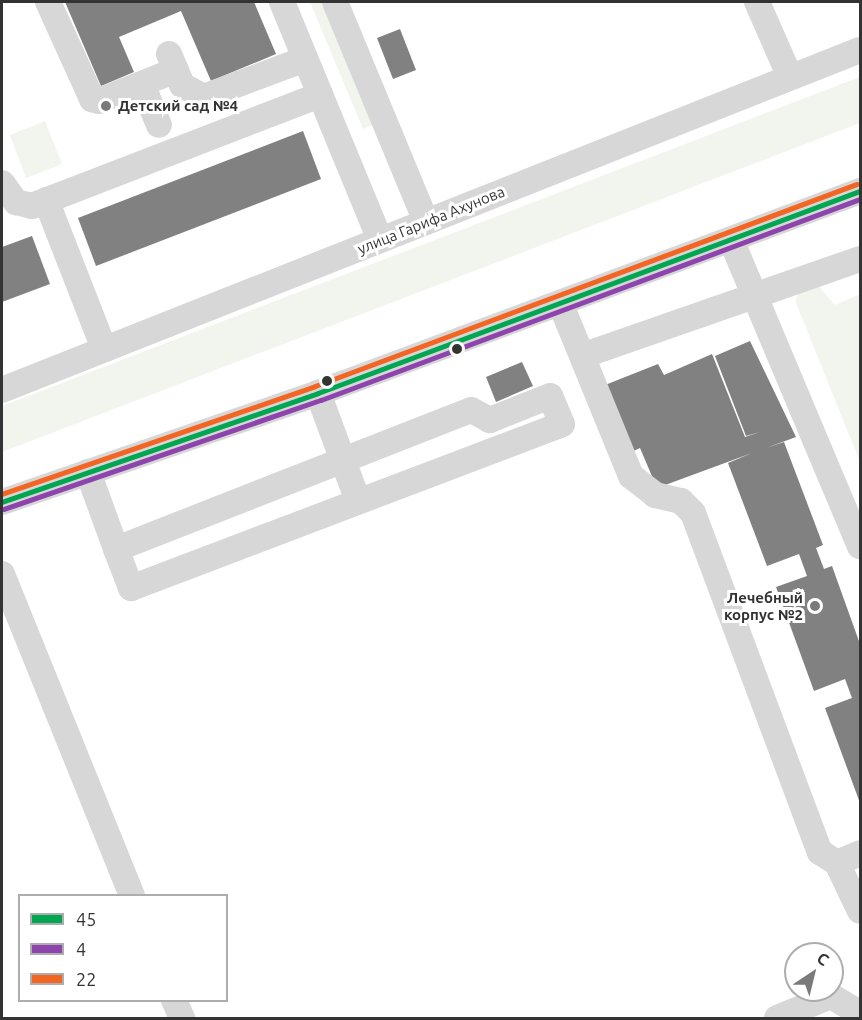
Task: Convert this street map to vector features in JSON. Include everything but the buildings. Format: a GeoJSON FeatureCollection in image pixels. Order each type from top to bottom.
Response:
{"type":"FeatureCollection","features":[{"type":"Feature","properties":{"kind":"street"},"geometry":{"type":"LineString","coordinates":[[48,2],[88,96],[99,101],[142,84],[172,62],[188,91],[215,96],[305,59]]}},
{"type":"Feature","properties":{"kind":"street"},"geometry":{"type":"LineString","coordinates":[[282,2],[381,240]]}},
{"type":"Feature","properties":{"kind":"street"},"geometry":{"type":"LineString","coordinates":[[335,2],[426,222]]}},
{"type":"Feature","properties":{"kind":"street"},"geometry":{"type":"LineString","coordinates":[[758,2],[790,78]]}},
{"type":"Feature","properties":{"kind":"street","name":"улица Гарифа Ахунова"},"geometry":{"type":"LineString","coordinates":[[2,390],[861,50]]}},
{"type":"Feature","properties":{"kind":"street"},"geometry":{"type":"LineString","coordinates":[[142,84],[159,125]]}},
{"type":"Feature","properties":{"kind":"street"},"geometry":{"type":"LineString","coordinates":[[2,183],[16,202],[32,206],[320,95]]}},
{"type":"Feature","properties":{"kind":"street"},"geometry":{"type":"LineString","coordinates":[[2,502],[318,393],[732,242],[861,191]]}},
{"type":"Feature","properties":{"kind":"street"},"geometry":{"type":"LineString","coordinates":[[46,200],[104,349]]}},
{"type":"Feature","properties":{"kind":"street"},"geometry":{"type":"LineString","coordinates":[[732,242],[753,299],[861,546]]}},
{"type":"Feature","properties":{"kind":"street"},"geometry":{"type":"LineString","coordinates":[[582,356],[753,299],[861,259]]}},
{"type":"Feature","properties":{"kind":"street"},"geometry":{"type":"LineString","coordinates":[[561,305],[631,476],[655,495],[681,501],[693,513],[820,852],[837,863],[861,911]]}},
{"type":"Feature","properties":{"kind":"street"},"geometry":{"type":"LineString","coordinates":[[318,393],[358,501]]}},
{"type":"Feature","properties":{"kind":"street"},"geometry":{"type":"LineString","coordinates":[[88,472],[116,549],[131,588],[562,424],[550,396],[490,420],[471,410],[116,549]]}},
{"type":"Feature","properties":{"kind":"street"},"geometry":{"type":"LineString","coordinates":[[2,574],[131,894]]}},
{"type":"Feature","properties":{"kind":"street"},"geometry":{"type":"LineString","coordinates":[[837,863],[861,853]]}},
{"type":"Feature","properties":{"kind":"street"},"geometry":{"type":"LineString","coordinates":[[792,1016],[831,996],[854,1010],[858,1018]]}},
{"type":"Feature","properties":{"kind":"street"},"geometry":{"type":"LineString","coordinates":[[175,1002],[182,1018]]}},
{"type":"Feature","properties":{"kind":"shaded area"},"geometry":{"type":"Polygon","coordinates":[[[310,2],[324,2],[375,124],[363,129],[310,2]]]}},
{"type":"Feature","properties":{"kind":"shaded area"},"geometry":{"type":"Polygon","coordinates":[[[860,77],[860,123],[2,452],[2,406],[860,77]]]}},
{"type":"Feature","properties":{"kind":"shaded area"},"geometry":{"type":"Polygon","coordinates":[[[45,121],[62,164],[26,178],[10,135],[45,121]]]}},
{"type":"Feature","properties":{"kind":"shaded area"},"geometry":{"type":"Polygon","coordinates":[[[816,283],[835,305],[860,294],[860,462],[796,303],[797,293],[816,283]]]}},
{"type":"Feature","properties":{"kind":"transit line","name":"22"},"geometry":{"type":"LineString","coordinates":[[2,494],[315,386],[857,184]]}},
{"type":"Feature","properties":{"kind":"transit line","name":"45"},"geometry":{"type":"LineString","coordinates":[[2,502],[318,393],[860,191]]}},
{"type":"Feature","properties":{"kind":"transit line","name":"4"},"geometry":{"type":"LineString","coordinates":[[4,509],[321,400],[860,199]]}},
{"type":"Feature","properties":{"kind":"place","name":"Детский сад №4"},"geometry":{"type":"Point","coordinates":[106,106]}},
{"type":"Feature","properties":{"kind":"place","name":"Лечебный корпус №2"},"geometry":{"type":"Point","coordinates":[815,606]}}]}
